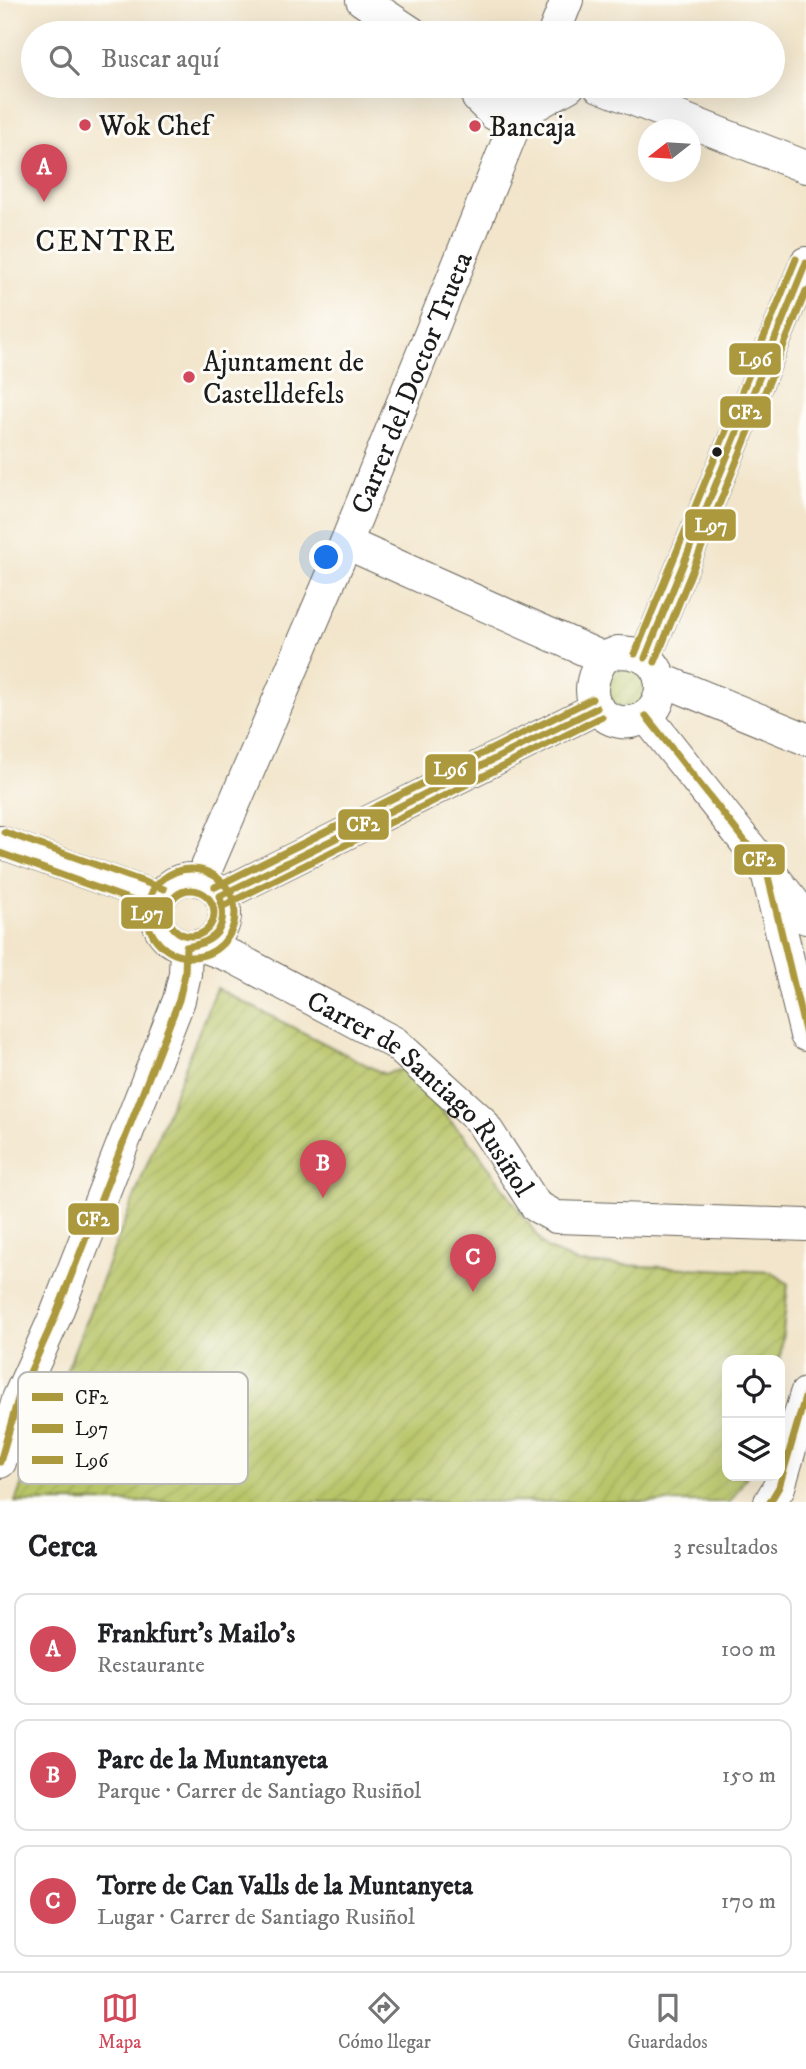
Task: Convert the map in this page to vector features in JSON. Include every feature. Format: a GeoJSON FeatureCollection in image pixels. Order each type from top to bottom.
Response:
{"type":"FeatureCollection","features":[{"type":"Feature","properties":{"kind":"street"},"geometry":{"type":"LineString","coordinates":[[362,0],[394,21]]}},
{"type":"Feature","properties":{"kind":"street"},"geometry":{"type":"LineString","coordinates":[[559,21],[567,0]]}},
{"type":"Feature","properties":{"kind":"street"},"geometry":{"type":"LineString","coordinates":[[478,98],[494,114],[519,114],[548,98]]}},
{"type":"Feature","properties":{"kind":"street"},"geometry":{"type":"LineString","coordinates":[[630,98],[806,167]]}},
{"type":"Feature","properties":{"kind":"street","name":"Carrer del Doctor Trueta"},"geometry":{"type":"LineString","coordinates":[[211,888],[346,543],[519,114]]}},
{"type":"Feature","properties":{"kind":"street"},"geometry":{"type":"LineString","coordinates":[[806,263],[653,668],[659,701],[646,716],[624,723],[612,720],[597,708],[590,690],[593,674],[603,658],[618,652],[631,652],[653,668],[806,739]]}},
{"type":"Feature","properties":{"kind":"street"},"geometry":{"type":"LineString","coordinates":[[346,543],[603,658]]}},
{"type":"Feature","properties":{"kind":"street"},"geometry":{"type":"LineString","coordinates":[[211,888],[597,708]]}},
{"type":"Feature","properties":{"kind":"street"},"geometry":{"type":"LineString","coordinates":[[646,716],[806,918]]}},
{"type":"Feature","properties":{"kind":"street"},"geometry":{"type":"LineString","coordinates":[[0,842],[159,899]]}},
{"type":"Feature","properties":{"kind":"street"},"geometry":{"type":"LineString","coordinates":[[766,867],[806,1035]]}},
{"type":"Feature","properties":{"kind":"street"},"geometry":{"type":"LineString","coordinates":[[186,879],[211,888],[225,909],[221,928],[212,940],[194,946],[174,943],[163,932],[157,914],[159,899],[174,883],[186,879]]}},
{"type":"Feature","properties":{"kind":"street"},"geometry":{"type":"LineString","coordinates":[[23,1372],[55,1317],[179,1000],[194,946]]}},
{"type":"Feature","properties":{"kind":"street","name":"Carrer de Santiago Rusiñol"},"geometry":{"type":"LineString","coordinates":[[194,946],[235,958],[395,1043],[481,1121],[536,1206],[547,1213],[556,1217],[806,1225]]}},
{"type":"Feature","properties":{"kind":"street"},"geometry":{"type":"LineString","coordinates":[[0,1462],[9,1395],[18,1380]]}},
{"type":"Feature","properties":{"kind":"street"},"geometry":{"type":"LineString","coordinates":[[770,1502],[779,1487],[806,1394]]}},
{"type":"Feature","properties":{"kind":"green space"},"geometry":{"type":"Polygon","coordinates":[[[626,667],[640,673],[646,687],[640,701],[626,707],[612,701],[606,687],[612,673],[626,667]]]}},
{"type":"Feature","properties":{"kind":"green space"},"geometry":{"type":"Polygon","coordinates":[[[216,988],[384,1074],[403,1069],[476,1149],[546,1248],[578,1263],[772,1272],[788,1284],[781,1355],[722,1355],[722,1481],[744,1481],[730,1502],[15,1502],[22,1484],[248,1484],[248,1372],[66,1372],[216,988]]]}},
{"type":"Feature","properties":{"kind":"transit line","name":"L96"},"geometry":{"type":"LineString","coordinates":[[635,654],[796,259]]}},
{"type":"Feature","properties":{"kind":"transit line","name":"CF2"},"geometry":{"type":"LineString","coordinates":[[645,658],[806,263]]}},
{"type":"Feature","properties":{"kind":"transit line","name":"L97"},"geometry":{"type":"LineString","coordinates":[[655,662],[806,291]]}},
{"type":"Feature","properties":{"kind":"transit line","name":"L96"},"geometry":{"type":"LineString","coordinates":[[215,887],[592,699]]}},
{"type":"Feature","properties":{"kind":"transit line","name":"CF2"},"geometry":{"type":"LineString","coordinates":[[30,1372],[55,1317],[179,1000],[185,974],[186,947],[206,941],[218,931],[223,916],[220,896],[597,708]]}},
{"type":"Feature","properties":{"kind":"transit line","name":"CF2"},"geometry":{"type":"LineString","coordinates":[[646,716],[766,868],[806,1035]]}},
{"type":"Feature","properties":{"kind":"transit line","name":"L97"},"geometry":{"type":"LineString","coordinates":[[225,905],[602,717]]}},
{"type":"Feature","properties":{"kind":"transit line","name":"L96"},"geometry":{"type":"LineString","coordinates":[[4,832],[164,889]]}},
{"type":"Feature","properties":{"kind":"transit line","name":"L97"},"geometry":{"type":"LineString","coordinates":[[0,853],[156,909]]}},
{"type":"Feature","properties":{"kind":"transit line","name":"L97"},"geometry":{"type":"LineString","coordinates":[[191,869],[208,872],[222,882],[232,896],[235,913],[232,930],[222,944],[208,954],[191,957],[174,954],[160,944],[150,930],[147,913],[150,896],[160,882],[174,872],[191,869]]}},
{"type":"Feature","properties":{"kind":"transit line","name":"L96"},"geometry":{"type":"LineString","coordinates":[[191,890],[207,897],[214,913],[207,929],[191,936],[175,929],[168,913],[175,897],[191,890]]}},
{"type":"Feature","properties":{"kind":"transit line","name":"CF2"},"geometry":{"type":"LineString","coordinates":[[770,1502],[779,1487],[806,1394]]}},
{"type":"Feature","properties":{"kind":"transit line","name":"CF2"},"geometry":{"type":"LineString","coordinates":[[0,1462],[18,1399]]}},
{"type":"Feature","properties":{"kind":"place","name":"Wok Chef"},"geometry":{"type":"Point","coordinates":[85,125]}},
{"type":"Feature","properties":{"kind":"place","name":"Bancaja"},"geometry":{"type":"Point","coordinates":[475,126]}},
{"type":"Feature","properties":{"kind":"place","name":"Frankfurt’s Mailo’s"},"geometry":{"type":"Point","coordinates":[44,202]}},
{"type":"Feature","properties":{"kind":"place","name":"Ajuntament de Castelldefels"},"geometry":{"type":"Point","coordinates":[189,377]}},
{"type":"Feature","properties":{"kind":"place","name":"Parc de la Muntanyeta"},"geometry":{"type":"Point","coordinates":[323,1198]}},
{"type":"Feature","properties":{"kind":"place","name":"Torre de Can Valls de la Muntanyeta"},"geometry":{"type":"Point","coordinates":[473,1292]}},
{"type":"Feature","properties":{"kind":"district","name":"CENTRE"},"geometry":{"type":"Point","coordinates":[106,241]}}]}
